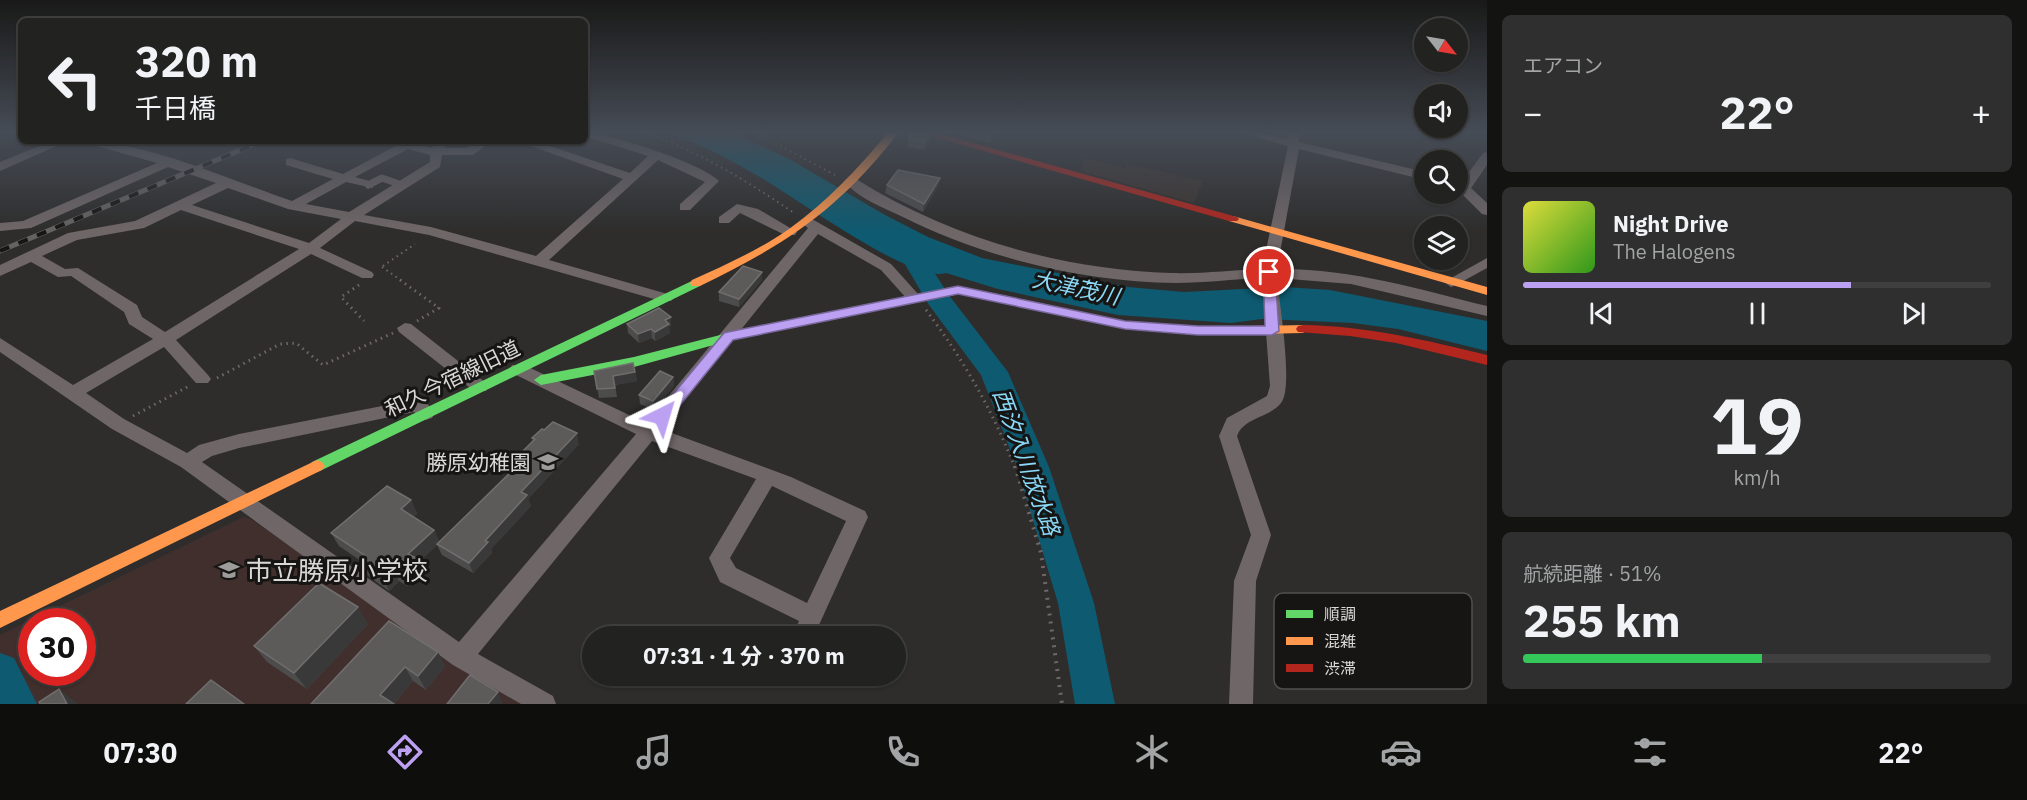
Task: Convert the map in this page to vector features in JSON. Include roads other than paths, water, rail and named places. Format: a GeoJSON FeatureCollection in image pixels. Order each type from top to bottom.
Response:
{"type":"FeatureCollection","features":[{"type":"Feature","properties":{"kind":"street"},"geometry":{"type":"LineString","coordinates":[[0,227],[26,225],[160,166]]}},
{"type":"Feature","properties":{"kind":"street"},"geometry":{"type":"LineString","coordinates":[[179,166],[293,206],[354,215],[388,225],[431,231],[666,297]]}},
{"type":"Feature","properties":{"kind":"street"},"geometry":{"type":"LineString","coordinates":[[304,166],[368,185]]}},
{"type":"Feature","properties":{"kind":"street"},"geometry":{"type":"LineString","coordinates":[[293,206],[365,166]]}},
{"type":"Feature","properties":{"kind":"street"},"geometry":{"type":"LineString","coordinates":[[73,393],[167,340],[312,249],[354,215],[433,166]]}},
{"type":"Feature","properties":{"kind":"street"},"geometry":{"type":"LineString","coordinates":[[597,166],[630,177]]}},
{"type":"Feature","properties":{"kind":"street"},"geometry":{"type":"LineString","coordinates":[[540,260],[644,166]]}},
{"type":"Feature","properties":{"kind":"street"},"geometry":{"type":"LineString","coordinates":[[680,166],[713,181],[685,207]]}},
{"type":"Feature","properties":{"kind":"street","name":"和久今宿線旧道"},"geometry":{"type":"LineString","coordinates":[[0,620],[760,252],[790,232],[811,225],[865,166]]}},
{"type":"Feature","properties":{"kind":"street"},"geometry":{"type":"LineString","coordinates":[[1041,166],[1487,291]]}},
{"type":"Feature","properties":{"kind":"street"},"geometry":{"type":"LineString","coordinates":[[1241,704],[1245,580],[1261,535],[1228,436],[1233,423],[1275,400],[1279,386],[1272,331],[1269,272],[1288,166]]}},
{"type":"Feature","properties":{"kind":"street"},"geometry":{"type":"LineString","coordinates":[[1389,166],[1414,173]]}},
{"type":"Feature","properties":{"kind":"street"},"geometry":{"type":"LineString","coordinates":[[1468,179],[1479,166]]}},
{"type":"Feature","properties":{"kind":"street"},"geometry":{"type":"LineString","coordinates":[[851,182],[883,205],[939,230],[1033,257],[1133,276],[1200,278],[1269,272],[1354,280],[1487,311]]}},
{"type":"Feature","properties":{"kind":"street"},"geometry":{"type":"LineString","coordinates":[[0,271],[73,236],[139,225],[225,184]]}},
{"type":"Feature","properties":{"kind":"street"},"geometry":{"type":"LineString","coordinates":[[1468,193],[1487,211]]}},
{"type":"Feature","properties":{"kind":"street"},"geometry":{"type":"LineString","coordinates":[[182,206],[312,249],[367,275]]}},
{"type":"Feature","properties":{"kind":"street"},"geometry":{"type":"LineString","coordinates":[[724,220],[737,208],[753,212],[790,232]]}},
{"type":"Feature","properties":{"kind":"street"},"geometry":{"type":"LineString","coordinates":[[461,657],[728,337],[811,225],[886,267],[913,297]]}},
{"type":"Feature","properties":{"kind":"street"},"geometry":{"type":"LineString","coordinates":[[33,256],[63,274],[72,271],[130,309],[135,320],[167,340],[202,379]]}},
{"type":"Feature","properties":{"kind":"street"},"geometry":{"type":"LineString","coordinates":[[1451,282],[1487,262]]}},
{"type":"Feature","properties":{"kind":"street"},"geometry":{"type":"LineString","coordinates":[[541,380],[634,362],[728,337],[913,297],[958,290],[1125,325],[1198,331],[1338,329],[1384,335],[1487,360]]}},
{"type":"Feature","properties":{"kind":"street"},"geometry":{"type":"LineString","coordinates":[[405,328],[480,387]]}},
{"type":"Feature","properties":{"kind":"street"},"geometry":{"type":"LineString","coordinates":[[0,344],[118,424],[188,462],[461,657],[544,704]]}},
{"type":"Feature","properties":{"kind":"street"},"geometry":{"type":"LineString","coordinates":[[518,369],[649,432],[767,478],[784,482],[858,517],[808,626]]}},
{"type":"Feature","properties":{"kind":"street"},"geometry":{"type":"LineString","coordinates":[[188,462],[206,450],[239,441],[418,405],[426,413]]}},
{"type":"Feature","properties":{"kind":"street"},"geometry":{"type":"LineString","coordinates":[[767,478],[719,558],[728,576],[812,616]]}},
{"type":"Feature","properties":{"kind":"lane"},"geometry":{"type":"LineString","coordinates":[[368,185],[382,178],[402,185]]}},
{"type":"Feature","properties":{"kind":"water","name":"大津茂川"},"geometry":{"type":"Polygon","coordinates":[[[739,166],[801,166],[885,215],[928,237],[982,258],[1128,287],[1184,292],[1284,287],[1330,290],[1487,321],[1487,351],[1398,329],[1353,323],[1262,319],[1231,323],[1118,315],[998,289],[946,273],[930,273],[908,265],[852,236],[739,166]]]}},
{"type":"Feature","properties":{"kind":"waterway","name":"西汐入川放水路"},"geometry":{"type":"LineString","coordinates":[[905,244],[938,299],[994,372],[1033,467],[1076,603],[1095,704]]}},
{"type":"Feature","properties":{"kind":"waterway"},"geometry":{"type":"LineString","coordinates":[[0,671],[17,704]]}},
{"type":"Feature","properties":{"kind":"railway"},"geometry":{"type":"LineString","coordinates":[[0,251],[203,166]]}},
{"type":"Feature","properties":{"kind":"place","name":"勝原幼稚園"},"geometry":{"type":"Point","coordinates":[548,462]}},
{"type":"Feature","properties":{"kind":"place","name":"市立勝原小学校"},"geometry":{"type":"Point","coordinates":[229,570]}}]}
